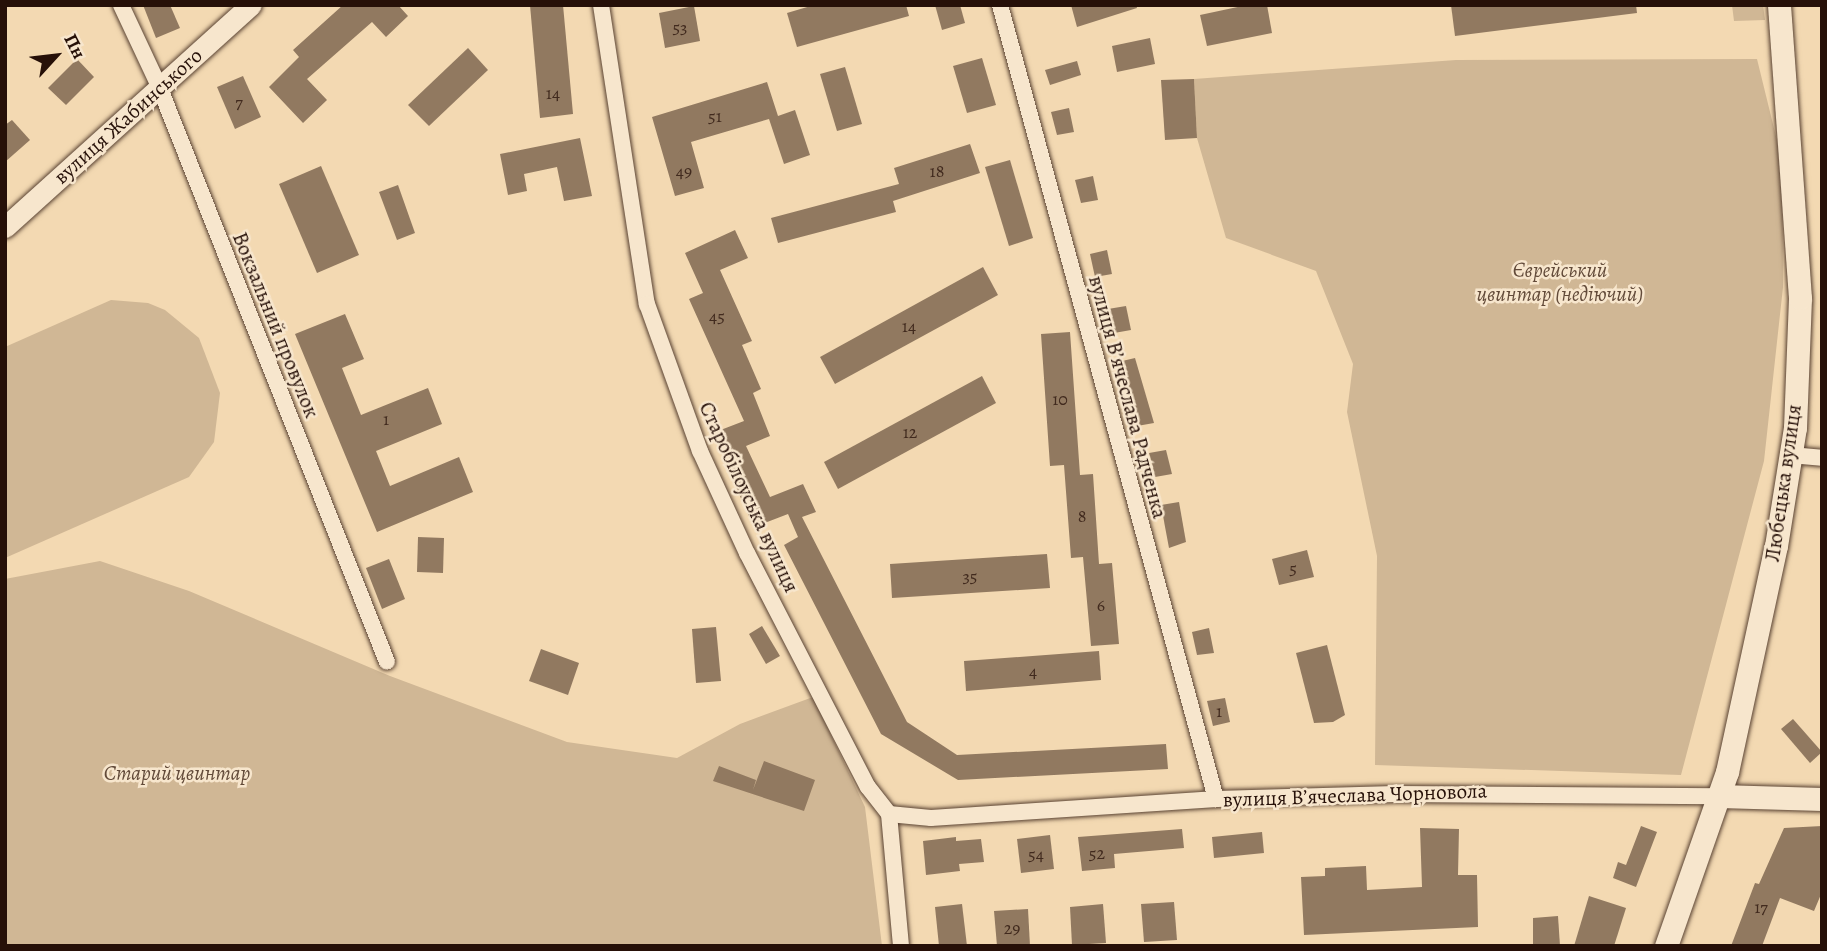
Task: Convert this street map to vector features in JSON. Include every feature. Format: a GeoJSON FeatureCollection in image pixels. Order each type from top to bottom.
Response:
{"type":"FeatureCollection","features":[{"type":"Feature","properties":{"kind":"main road","name":"Любецька вулиця"},"geometry":{"type":"LineString","coordinates":[[1666,946],[1719,796],[1776,547],[1790,455],[1800,298],[1779,5]]}},
{"type":"Feature","properties":{"kind":"main road","name":"вулиця Вʼячеслава Чорновола"},"geometry":{"type":"LineString","coordinates":[[1719,796],[1822,799]]}},
{"type":"Feature","properties":{"kind":"street","name":"Вокзальний провулок"},"geometry":{"type":"LineString","coordinates":[[121,5],[159,86],[387,662]]}},
{"type":"Feature","properties":{"kind":"street","name":"вулиця Жабинського"},"geometry":{"type":"LineString","coordinates":[[5,227],[251,5]]}},
{"type":"Feature","properties":{"kind":"street","name":"Старобілоуська вулиця"},"geometry":{"type":"LineString","coordinates":[[601,5],[648,304],[656,329],[700,452],[747,553],[823,692],[868,787],[888,814]]}},
{"type":"Feature","properties":{"kind":"street","name":"вулиця Вʼячеслава Радченка"},"geometry":{"type":"LineString","coordinates":[[1000,5],[1216,799]]}},
{"type":"Feature","properties":{"kind":"street"},"geometry":{"type":"LineString","coordinates":[[1790,455],[1822,458]]}},
{"type":"Feature","properties":{"kind":"street","name":"вулиця Вʼячеслава Чорновола"},"geometry":{"type":"LineString","coordinates":[[888,814],[931,818],[1216,799],[1504,791],[1719,796]]}},
{"type":"Feature","properties":{"kind":"street"},"geometry":{"type":"LineString","coordinates":[[888,814],[901,946]]}},
{"type":"Feature","properties":{"kind":"green space"},"geometry":{"type":"Polygon","coordinates":[[[1732,5],[1763,5],[1765,20],[1734,21],[1732,5]]]}},
{"type":"Feature","properties":{"kind":"green space","name":"Єврейський цвинтар (недіючий)"},"geometry":{"type":"Polygon","coordinates":[[[1757,59],[1782,161],[1783,287],[1764,461],[1681,775],[1375,765],[1377,556],[1347,412],[1353,364],[1316,271],[1226,238],[1197,138],[1194,79],[1456,60],[1757,59]]]}},
{"type":"Feature","properties":{"kind":"green space"},"geometry":{"type":"Polygon","coordinates":[[[111,300],[148,303],[165,310],[199,338],[220,393],[214,442],[189,477],[5,558],[5,347],[111,300]]]}},
{"type":"Feature","properties":{"kind":"green space","name":"Старий цвинтар"},"geometry":{"type":"Polygon","coordinates":[[[100,561],[189,591],[390,676],[567,742],[677,758],[740,724],[813,697],[865,807],[882,946],[5,946],[5,579],[100,561]]]}},
{"type":"Feature","properties":{"kind":"building"},"geometry":{"type":"Polygon","coordinates":[[[143,5],[170,5],[180,28],[156,38],[143,5]]]}},
{"type":"Feature","properties":{"kind":"building"},"geometry":{"type":"Polygon","coordinates":[[[343,5],[398,5],[408,16],[386,37],[372,22],[307,79],[327,100],[303,123],[269,87],[299,57],[293,50],[343,5]]]}},
{"type":"Feature","properties":{"kind":"building"},"geometry":{"type":"Polygon","coordinates":[[[530,5],[563,5],[573,114],[540,118],[530,5]]]}},
{"type":"Feature","properties":{"kind":"building"},"geometry":{"type":"Polygon","coordinates":[[[814,5],[906,5],[909,16],[797,47],[787,13],[814,5]]]}},
{"type":"Feature","properties":{"kind":"building"},"geometry":{"type":"Polygon","coordinates":[[[935,5],[960,5],[965,23],[942,30],[935,5]]]}},
{"type":"Feature","properties":{"kind":"building"},"geometry":{"type":"Polygon","coordinates":[[[1071,5],[1136,5],[1137,8],[1077,27],[1071,5]]]}},
{"type":"Feature","properties":{"kind":"building"},"geometry":{"type":"Polygon","coordinates":[[[1247,5],[1267,5],[1272,33],[1207,46],[1200,15],[1247,5]]]}},
{"type":"Feature","properties":{"kind":"building"},"geometry":{"type":"Polygon","coordinates":[[[1451,5],[1636,5],[1637,13],[1455,36],[1451,5]]]}},
{"type":"Feature","properties":{"kind":"building"},"geometry":{"type":"Polygon","coordinates":[[[694,6],[700,41],[665,48],[659,13],[694,6]]]}},
{"type":"Feature","properties":{"kind":"building"},"geometry":{"type":"Polygon","coordinates":[[[1150,38],[1155,64],[1117,72],[1112,46],[1150,38]]]}},
{"type":"Feature","properties":{"kind":"building"},"geometry":{"type":"Polygon","coordinates":[[[468,48],[488,70],[429,126],[408,105],[468,48]]]}},
{"type":"Feature","properties":{"kind":"building"},"geometry":{"type":"Polygon","coordinates":[[[982,58],[996,105],[967,113],[953,66],[982,58]]]}},
{"type":"Feature","properties":{"kind":"building"},"geometry":{"type":"Polygon","coordinates":[[[77,59],[94,77],[66,105],[48,88],[77,59]]]}},
{"type":"Feature","properties":{"kind":"building"},"geometry":{"type":"Polygon","coordinates":[[[1077,61],[1081,75],[1050,85],[1045,70],[1077,61]]]}},
{"type":"Feature","properties":{"kind":"building"},"geometry":{"type":"Polygon","coordinates":[[[845,67],[862,124],[837,131],[820,74],[845,67]]]}},
{"type":"Feature","properties":{"kind":"building"},"geometry":{"type":"Polygon","coordinates":[[[243,76],[261,117],[235,129],[217,87],[243,76]]]}},
{"type":"Feature","properties":{"kind":"building"},"geometry":{"type":"Polygon","coordinates":[[[1194,79],[1197,138],[1165,140],[1161,80],[1194,79]]]}},
{"type":"Feature","properties":{"kind":"building"},"geometry":{"type":"Polygon","coordinates":[[[767,82],[778,116],[795,110],[810,155],[784,164],[769,119],[691,142],[704,188],[675,196],[652,117],[767,82]]]}},
{"type":"Feature","properties":{"kind":"building"},"geometry":{"type":"Polygon","coordinates":[[[1069,108],[1074,132],[1057,135],[1051,112],[1069,108]]]}},
{"type":"Feature","properties":{"kind":"building"},"geometry":{"type":"Polygon","coordinates":[[[12,120],[30,140],[5,162],[5,125],[12,120]]]}},
{"type":"Feature","properties":{"kind":"building"},"geometry":{"type":"Polygon","coordinates":[[[580,138],[592,196],[564,201],[557,167],[524,174],[527,191],[508,195],[500,154],[580,138]]]}},
{"type":"Feature","properties":{"kind":"building"},"geometry":{"type":"Polygon","coordinates":[[[970,144],[980,173],[893,201],[896,212],[778,243],[771,218],[899,184],[894,168],[970,144]]]}},
{"type":"Feature","properties":{"kind":"building"},"geometry":{"type":"Polygon","coordinates":[[[1010,160],[1033,238],[1009,246],[985,167],[1010,160]]]}},
{"type":"Feature","properties":{"kind":"building"},"geometry":{"type":"Polygon","coordinates":[[[321,166],[359,255],[317,273],[279,184],[321,166]]]}},
{"type":"Feature","properties":{"kind":"building"},"geometry":{"type":"Polygon","coordinates":[[[1093,176],[1098,200],[1081,203],[1075,180],[1093,176]]]}},
{"type":"Feature","properties":{"kind":"building"},"geometry":{"type":"Polygon","coordinates":[[[398,185],[415,233],[397,240],[379,192],[398,185]]]}},
{"type":"Feature","properties":{"kind":"building"},"geometry":{"type":"Polygon","coordinates":[[[735,230],[748,258],[720,270],[752,341],[742,345],[761,389],[753,393],[770,436],[746,446],[770,497],[803,484],[816,512],[802,517],[907,722],[957,755],[1166,744],[1168,769],[958,780],[881,734],[784,545],[798,537],[788,514],[754,527],[724,461],[730,459],[718,431],[744,421],[689,299],[703,293],[685,253],[735,230]]]}},
{"type":"Feature","properties":{"kind":"building"},"geometry":{"type":"Polygon","coordinates":[[[1107,250],[1112,274],[1095,277],[1090,254],[1107,250]]]}},
{"type":"Feature","properties":{"kind":"building"},"geometry":{"type":"Polygon","coordinates":[[[983,267],[998,295],[835,384],[820,357],[983,267]]]}},
{"type":"Feature","properties":{"kind":"building"},"geometry":{"type":"Polygon","coordinates":[[[1126,306],[1131,330],[1114,333],[1108,309],[1126,306]]]}},
{"type":"Feature","properties":{"kind":"building"},"geometry":{"type":"Polygon","coordinates":[[[345,314],[364,359],[342,368],[361,415],[428,388],[442,424],[376,451],[390,486],[459,457],[473,492],[377,532],[295,334],[345,314]]]}},
{"type":"Feature","properties":{"kind":"building"},"geometry":{"type":"Polygon","coordinates":[[[1070,332],[1080,475],[1093,474],[1099,564],[1112,563],[1119,644],[1091,646],[1083,557],[1071,558],[1064,465],[1050,466],[1041,334],[1070,332]]]}},
{"type":"Feature","properties":{"kind":"building"},"geometry":{"type":"Polygon","coordinates":[[[1135,358],[1154,423],[1137,426],[1118,362],[1135,358]]]}},
{"type":"Feature","properties":{"kind":"building"},"geometry":{"type":"Polygon","coordinates":[[[982,376],[996,403],[838,489],[824,462],[982,376]]]}},
{"type":"Feature","properties":{"kind":"building"},"geometry":{"type":"Polygon","coordinates":[[[1166,450],[1172,474],[1155,477],[1149,453],[1166,450]]]}},
{"type":"Feature","properties":{"kind":"building"},"geometry":{"type":"Polygon","coordinates":[[[1179,502],[1186,542],[1169,548],[1161,505],[1179,502]]]}},
{"type":"Feature","properties":{"kind":"building"},"geometry":{"type":"Polygon","coordinates":[[[418,537],[444,538],[443,573],[417,572],[418,537]]]}},
{"type":"Feature","properties":{"kind":"building"},"geometry":{"type":"Polygon","coordinates":[[[1307,550],[1314,577],[1279,585],[1272,559],[1307,550]]]}},
{"type":"Feature","properties":{"kind":"building"},"geometry":{"type":"Polygon","coordinates":[[[1047,554],[1050,588],[892,598],[890,564],[1047,554]]]}},
{"type":"Feature","properties":{"kind":"building"},"geometry":{"type":"Polygon","coordinates":[[[389,559],[405,599],[382,609],[366,568],[389,559]]]}},
{"type":"Feature","properties":{"kind":"building"},"geometry":{"type":"Polygon","coordinates":[[[762,626],[780,656],[766,664],[749,634],[762,626]]]}},
{"type":"Feature","properties":{"kind":"building"},"geometry":{"type":"Polygon","coordinates":[[[716,627],[721,681],[696,683],[692,629],[716,627]]]}},
{"type":"Feature","properties":{"kind":"building"},"geometry":{"type":"Polygon","coordinates":[[[1209,628],[1214,653],[1197,655],[1192,632],[1209,628]]]}},
{"type":"Feature","properties":{"kind":"building"},"geometry":{"type":"Polygon","coordinates":[[[1327,645],[1345,715],[1333,722],[1314,723],[1296,653],[1327,645]]]}},
{"type":"Feature","properties":{"kind":"building"},"geometry":{"type":"Polygon","coordinates":[[[541,649],[579,663],[568,695],[529,681],[541,649]]]}},
{"type":"Feature","properties":{"kind":"building"},"geometry":{"type":"Polygon","coordinates":[[[1099,651],[1101,680],[966,691],[964,661],[1099,651]]]}},
{"type":"Feature","properties":{"kind":"building"},"geometry":{"type":"Polygon","coordinates":[[[1225,698],[1230,722],[1213,726],[1207,701],[1225,698]]]}},
{"type":"Feature","properties":{"kind":"building"},"geometry":{"type":"Polygon","coordinates":[[[1793,719],[1822,752],[1810,763],[1781,729],[1793,719]]]}},
{"type":"Feature","properties":{"kind":"building"},"geometry":{"type":"Polygon","coordinates":[[[764,761],[815,780],[804,811],[713,781],[719,766],[756,780],[753,790],[764,761]]]}},
{"type":"Feature","properties":{"kind":"building"},"geometry":{"type":"Polygon","coordinates":[[[1641,826],[1657,832],[1636,887],[1613,878],[1618,862],[1626,865],[1641,826]]]}},
{"type":"Feature","properties":{"kind":"building"},"geometry":{"type":"Polygon","coordinates":[[[1822,826],[1822,892],[1814,911],[1780,898],[1762,946],[1731,946],[1755,883],[1759,884],[1784,828],[1822,826]]]}},
{"type":"Feature","properties":{"kind":"building"},"geometry":{"type":"Polygon","coordinates":[[[1420,828],[1459,829],[1458,875],[1477,875],[1478,927],[1304,935],[1301,877],[1325,876],[1325,868],[1366,866],[1367,890],[1422,887],[1420,828]]]}},
{"type":"Feature","properties":{"kind":"building"},"geometry":{"type":"Polygon","coordinates":[[[1182,829],[1184,848],[1114,854],[1115,868],[1082,871],[1078,837],[1182,829]]]}},
{"type":"Feature","properties":{"kind":"building"},"geometry":{"type":"Polygon","coordinates":[[[1262,832],[1264,853],[1214,858],[1212,837],[1262,832]]]}},
{"type":"Feature","properties":{"kind":"building"},"geometry":{"type":"Polygon","coordinates":[[[1050,835],[1054,869],[1021,873],[1017,839],[1050,835]]]}},
{"type":"Feature","properties":{"kind":"building"},"geometry":{"type":"Polygon","coordinates":[[[956,837],[956,841],[981,839],[984,862],[959,864],[960,871],[926,875],[923,841],[956,837]]]}},
{"type":"Feature","properties":{"kind":"building"},"geometry":{"type":"Polygon","coordinates":[[[1589,896],[1626,908],[1614,946],[1574,946],[1589,896]]]}},
{"type":"Feature","properties":{"kind":"building"},"geometry":{"type":"Polygon","coordinates":[[[1174,902],[1177,940],[1144,942],[1141,904],[1174,902]]]}},
{"type":"Feature","properties":{"kind":"building"},"geometry":{"type":"Polygon","coordinates":[[[962,904],[967,946],[939,946],[935,907],[962,904]]]}},
{"type":"Feature","properties":{"kind":"building"},"geometry":{"type":"Polygon","coordinates":[[[1103,904],[1106,943],[1072,945],[1070,907],[1103,904]]]}},
{"type":"Feature","properties":{"kind":"building"},"geometry":{"type":"Polygon","coordinates":[[[1028,909],[1030,946],[997,946],[994,911],[1028,909]]]}},
{"type":"Feature","properties":{"kind":"building"},"geometry":{"type":"Polygon","coordinates":[[[1558,916],[1560,946],[1533,946],[1533,918],[1558,916]]]}}]}
